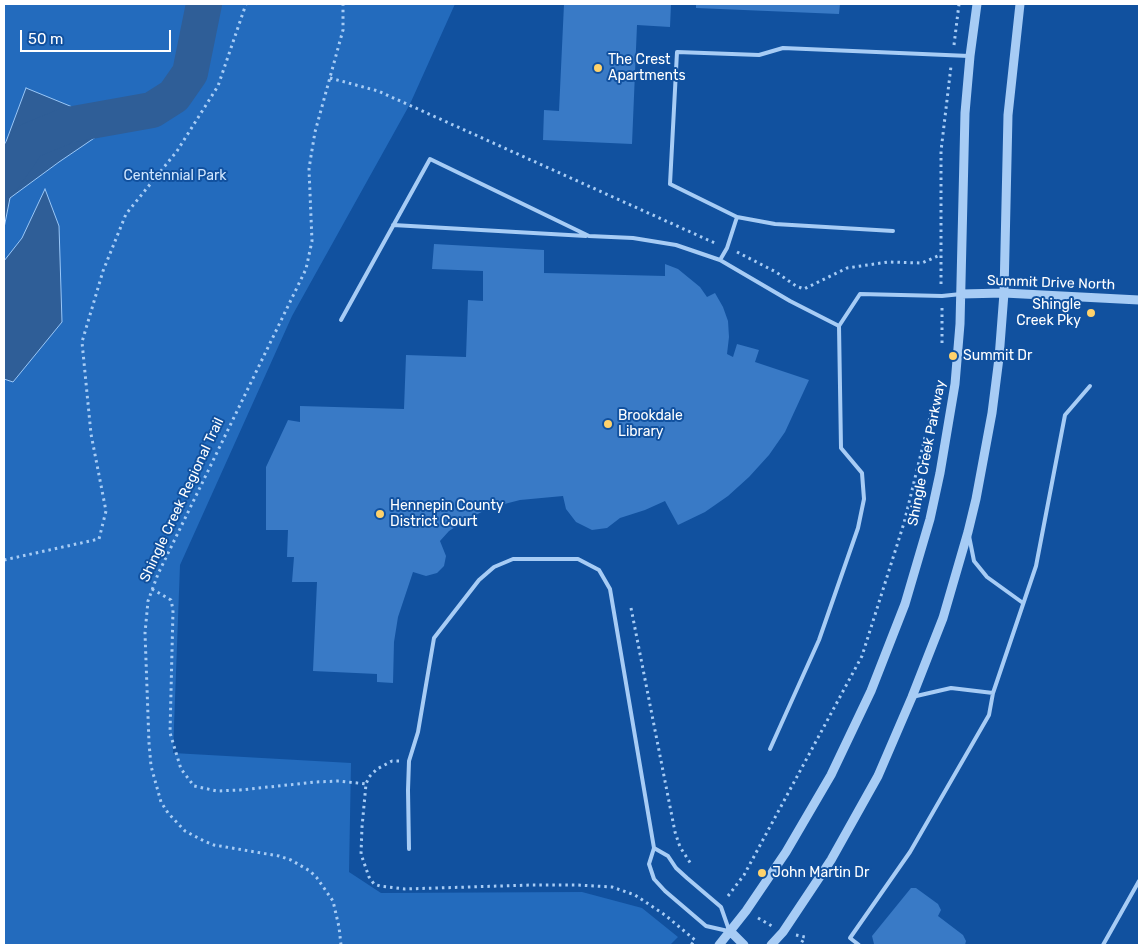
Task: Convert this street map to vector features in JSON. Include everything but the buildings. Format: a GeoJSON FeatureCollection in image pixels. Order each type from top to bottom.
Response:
{"type":"FeatureCollection","features":[{"type":"Feature","properties":{"kind":"street","name":"Shingle Creek Parkway"},"geometry":{"type":"LineString","coordinates":[[719,945],[746,911],[786,852],[831,774],[872,691],[905,604],[930,519],[955,384],[960,324],[966,113],[970,56],[977,4]]}},
{"type":"Feature","properties":{"kind":"street"},"geometry":{"type":"LineString","coordinates":[[771,945],[783,932],[832,860],[870,790],[912,697],[943,618],[968,532],[994,403],[999,358],[1004,294],[1008,115],[1020,4]]}},
{"type":"Feature","properties":{"kind":"street","name":"Summit Drive North"},"geometry":{"type":"LineString","coordinates":[[961,294],[1139,300]]}},
{"type":"Feature","properties":{"kind":"street"},"geometry":{"type":"LineString","coordinates":[[730,932],[744,945]]}},
{"type":"Feature","properties":{"kind":"lane"},"geometry":{"type":"LineString","coordinates":[[893,231],[775,224],[737,217],[670,184],[677,52],[759,54],[783,48],[970,56]]}},
{"type":"Feature","properties":{"kind":"lane"},"geometry":{"type":"LineString","coordinates":[[341,320],[430,159],[589,236]]}},
{"type":"Feature","properties":{"kind":"lane"},"geometry":{"type":"LineString","coordinates":[[720,260],[727,248],[737,217]]}},
{"type":"Feature","properties":{"kind":"lane"},"geometry":{"type":"LineString","coordinates":[[393,226],[633,238],[676,245],[720,260],[790,301],[839,326]]}},
{"type":"Feature","properties":{"kind":"lane"},"geometry":{"type":"LineString","coordinates":[[770,749],[819,640],[858,528],[864,499],[862,473],[841,448],[839,326],[860,294],[942,296],[961,294]]}},
{"type":"Feature","properties":{"kind":"lane"},"geometry":{"type":"LineString","coordinates":[[859,945],[850,938],[910,852],[989,715],[993,693],[1036,566],[1065,415],[1090,386]]}},
{"type":"Feature","properties":{"kind":"lane"},"geometry":{"type":"LineString","coordinates":[[968,532],[974,560],[987,577],[1024,603]]}},
{"type":"Feature","properties":{"kind":"lane"},"geometry":{"type":"LineString","coordinates":[[409,849],[409,761],[418,732],[434,638],[479,580],[494,566],[513,559],[578,559],[599,570],[610,589],[654,848],[649,864],[654,879],[665,891],[706,926],[730,932]]}},
{"type":"Feature","properties":{"kind":"lane"},"geometry":{"type":"LineString","coordinates":[[912,697],[951,688],[993,693]]}},
{"type":"Feature","properties":{"kind":"lane"},"geometry":{"type":"LineString","coordinates":[[654,848],[668,856],[687,878],[721,907],[730,932]]}},
{"type":"Feature","properties":{"kind":"lane"},"geometry":{"type":"LineString","coordinates":[[1103,945],[1139,881]]}},
{"type":"Feature","properties":{"kind":"path"},"geometry":{"type":"LineString","coordinates":[[4,560],[99,539],[106,511],[91,434],[82,342],[104,271],[126,214],[177,151],[218,86],[246,4]]}},
{"type":"Feature","properties":{"kind":"path","name":"Shingle Creek Regional Trail"},"geometry":{"type":"LineString","coordinates":[[341,945],[340,927],[333,901],[310,871],[291,860],[214,845],[195,837],[176,823],[161,802],[153,775],[149,743],[146,615],[152,588],[306,269],[312,242],[311,156],[315,132],[343,30],[343,4]]}},
{"type":"Feature","properties":{"kind":"path"},"geometry":{"type":"LineString","coordinates":[[942,350],[940,255],[941,151],[959,4]]}},
{"type":"Feature","properties":{"kind":"path"},"geometry":{"type":"LineString","coordinates":[[330,78],[378,91],[727,248],[776,272],[796,286],[804,289],[847,268],[888,262],[922,263],[940,255]]}},
{"type":"Feature","properties":{"kind":"path"},"geometry":{"type":"LineString","coordinates":[[728,896],[744,875],[862,656],[904,522],[940,378]]}},
{"type":"Feature","properties":{"kind":"path"},"geometry":{"type":"LineString","coordinates":[[152,588],[171,600],[173,610],[170,733],[181,769],[194,786],[217,791],[316,782],[339,781],[366,784]]}},
{"type":"Feature","properties":{"kind":"path"},"geometry":{"type":"LineString","coordinates":[[631,608],[676,832],[680,847],[693,867]]}},
{"type":"Feature","properties":{"kind":"path"},"geometry":{"type":"LineString","coordinates":[[409,761],[392,761],[377,768],[366,784],[361,854],[369,877],[374,884],[405,888],[578,884],[612,887],[630,893],[649,903],[695,940],[690,945]]}},
{"type":"Feature","properties":{"kind":"path"},"geometry":{"type":"LineString","coordinates":[[722,891],[746,911],[783,932],[805,937],[800,945]]}},
{"type":"Feature","properties":{"kind":"green space","name":"Centennial Park"},"geometry":{"type":"Polygon","coordinates":[[[4,4],[455,4],[410,104],[292,316],[180,565],[173,753],[351,763],[349,872],[381,893],[582,892],[642,908],[678,937],[670,945],[4,945],[4,4]]]}},
{"type":"Feature","properties":{"kind":"shaded area"},"geometry":{"type":"Polygon","coordinates":[[[26,88],[112,126],[10,198],[4,228],[4,147],[26,88]]]}},
{"type":"Feature","properties":{"kind":"shaded area"},"geometry":{"type":"Polygon","coordinates":[[[45,189],[59,226],[62,322],[13,382],[4,379],[4,261],[22,238],[45,189]]]}},
{"type":"Feature","properties":{"kind":"waterway"},"geometry":{"type":"LineString","coordinates":[[4,177],[29,141],[68,125],[152,110],[174,96],[190,73],[204,4]]}},
{"type":"Feature","properties":{"kind":"place","name":"The Crest Apartments"},"geometry":{"type":"Point","coordinates":[598,68]}},
{"type":"Feature","properties":{"kind":"place","name":"Shingle Creek Pky"},"geometry":{"type":"Point","coordinates":[1091,313]}},
{"type":"Feature","properties":{"kind":"place","name":"Summit Dr"},"geometry":{"type":"Point","coordinates":[953,356]}},
{"type":"Feature","properties":{"kind":"place","name":"Brookdale Library"},"geometry":{"type":"Point","coordinates":[608,424]}},
{"type":"Feature","properties":{"kind":"place","name":"Hennepin County District Court"},"geometry":{"type":"Point","coordinates":[380,514]}},
{"type":"Feature","properties":{"kind":"place","name":"John Martin Dr"},"geometry":{"type":"Point","coordinates":[762,873]}}]}
